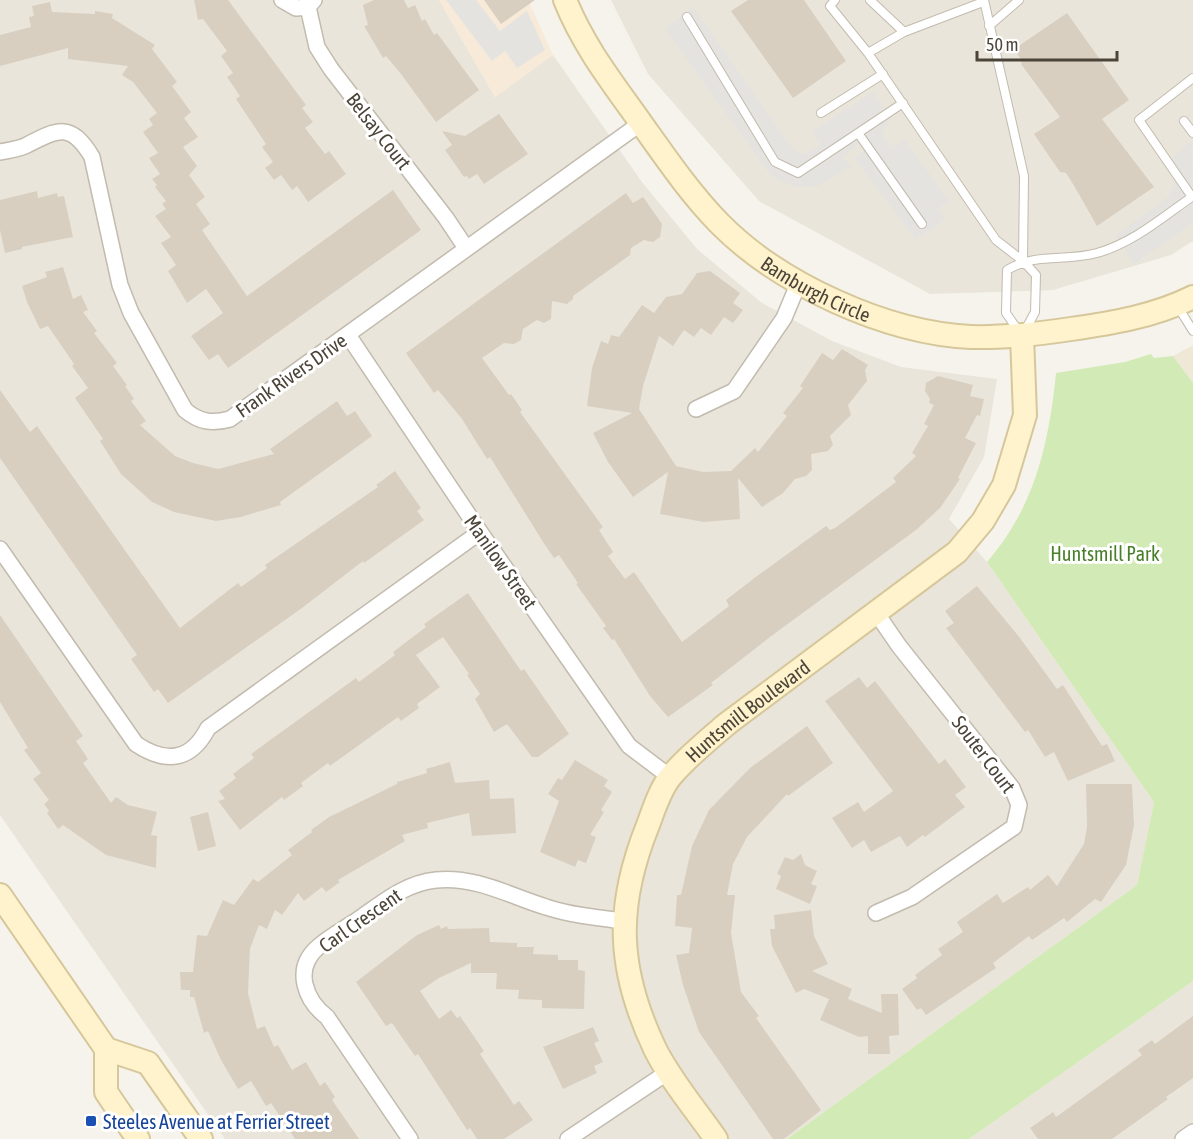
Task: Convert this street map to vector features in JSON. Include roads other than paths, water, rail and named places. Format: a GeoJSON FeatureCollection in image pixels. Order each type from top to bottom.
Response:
{"type":"FeatureCollection","features":[{"type":"Feature","properties":{"kind":"street","name":"Belsay Court"},"geometry":{"type":"LineString","coordinates":[[282,0],[296,8],[311,3],[317,47],[331,69],[446,218],[466,248]]}},
{"type":"Feature","properties":{"kind":"street","name":"Bamburgh Circle"},"geometry":{"type":"LineString","coordinates":[[565,0],[595,61],[678,178],[720,224],[753,253],[799,282],[832,299],[908,327],[971,337],[1022,336],[1125,321],[1185,301]]}},
{"type":"Feature","properties":{"kind":"street","name":"Frank Rivers Drive"},"geometry":{"type":"LineString","coordinates":[[0,152],[26,146],[41,135],[56,132],[68,132],[84,144],[92,157],[120,285],[131,313],[185,410],[193,417],[208,422],[230,418],[641,123]]}},
{"type":"Feature","properties":{"kind":"street"},"geometry":{"type":"LineString","coordinates":[[696,409],[735,391],[784,318],[799,282]]}},
{"type":"Feature","properties":{"kind":"street","name":"Manilow Street"},"geometry":{"type":"LineString","coordinates":[[348,335],[480,532],[629,746],[670,777]]}},
{"type":"Feature","properties":{"kind":"street","name":"Huntsmill Boulevard"},"geometry":{"type":"LineString","coordinates":[[717,1139],[668,1072],[640,1011],[627,970],[623,921],[630,876],[655,806],[670,777],[728,723],[877,614],[957,552],[983,521],[1004,485],[1025,415],[1022,336]]}},
{"type":"Feature","properties":{"kind":"street"},"geometry":{"type":"LineString","coordinates":[[0,549],[136,744],[152,755],[163,757],[182,755],[192,750],[202,740],[208,728],[480,532]]}},
{"type":"Feature","properties":{"kind":"street","name":"Souter Court"},"geometry":{"type":"LineString","coordinates":[[876,913],[912,897],[1014,827],[1019,805],[1012,788],[899,646],[877,614]]}},
{"type":"Feature","properties":{"kind":"street","name":"Carl Crescent"},"geometry":{"type":"LineString","coordinates":[[410,1139],[327,1017],[314,1007],[304,987],[304,967],[316,948],[396,893],[436,880],[461,880],[495,887],[548,908],[623,921]]}},
{"type":"Feature","properties":{"kind":"street"},"geometry":{"type":"LineString","coordinates":[[0,895],[106,1048],[106,1092],[138,1139]]}},
{"type":"Feature","properties":{"kind":"street"},"geometry":{"type":"LineString","coordinates":[[106,1048],[148,1063],[201,1139]]}},
{"type":"Feature","properties":{"kind":"street"},"geometry":{"type":"LineString","coordinates":[[568,1139],[668,1072]]}},
{"type":"Feature","properties":{"kind":"street"},"geometry":{"type":"LineString","coordinates":[[1183,1139],[1193,1132]]}},
{"type":"Feature","properties":{"kind":"lane"},"geometry":{"type":"LineString","coordinates":[[835,0],[830,6],[883,74],[996,240],[1023,261],[1036,275],[1035,312],[1022,336],[1006,313],[1007,270],[1023,261],[1096,253],[1130,241],[1193,197],[1139,120],[1193,78]]}},
{"type":"Feature","properties":{"kind":"lane"},"geometry":{"type":"LineString","coordinates":[[870,0],[904,32]]}},
{"type":"Feature","properties":{"kind":"lane"},"geometry":{"type":"LineString","coordinates":[[989,26],[1019,0]]}},
{"type":"Feature","properties":{"kind":"lane"},"geometry":{"type":"LineString","coordinates":[[868,53],[904,32],[983,1],[1024,176],[1023,261]]}},
{"type":"Feature","properties":{"kind":"lane"},"geometry":{"type":"LineString","coordinates":[[687,17],[775,162],[798,173],[903,103]]}},
{"type":"Feature","properties":{"kind":"lane"},"geometry":{"type":"LineString","coordinates":[[821,113],[883,74]]}},
{"type":"Feature","properties":{"kind":"lane"},"geometry":{"type":"LineString","coordinates":[[1184,121],[1193,133]]}},
{"type":"Feature","properties":{"kind":"lane"},"geometry":{"type":"LineString","coordinates":[[858,133],[922,224]]}},
{"type":"Feature","properties":{"kind":"lane"},"geometry":{"type":"LineString","coordinates":[[1185,301],[1193,331]]}},
{"type":"Feature","properties":{"kind":"place","name":"Steeles Avenue at Ferrier Street"},"geometry":{"type":"Point","coordinates":[91,1121]}},
{"type":"Feature","properties":{"kind":"park label","name":"Huntsmill Park"},"geometry":{"type":"Point","coordinates":[1105,553]}}]}
